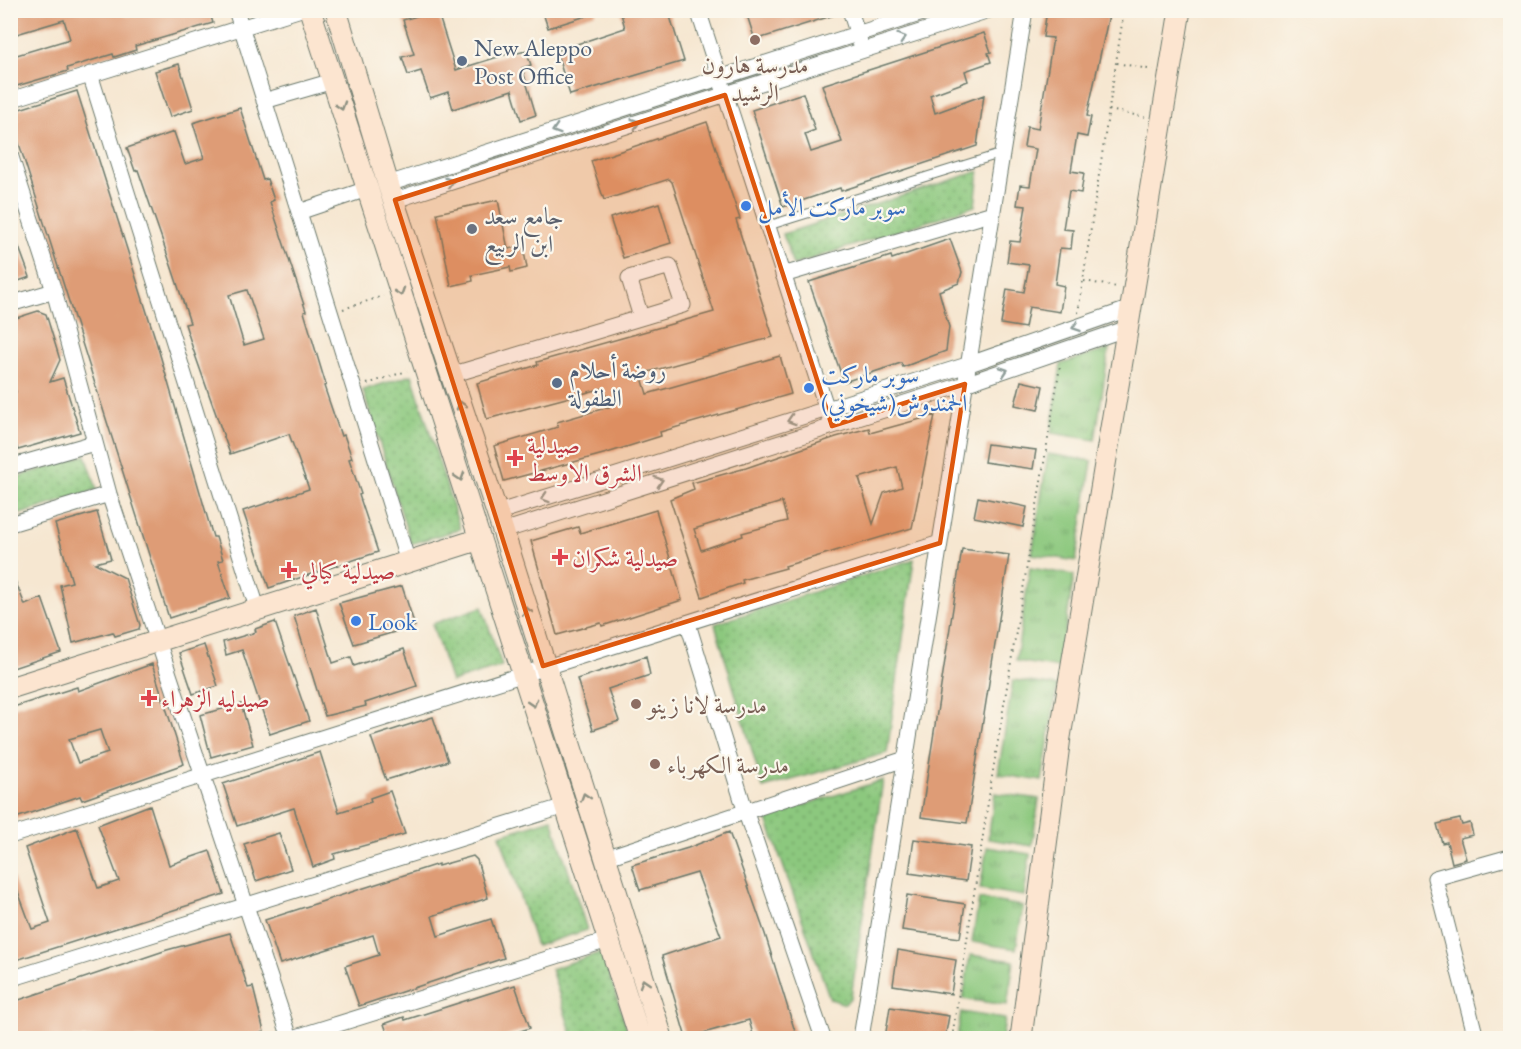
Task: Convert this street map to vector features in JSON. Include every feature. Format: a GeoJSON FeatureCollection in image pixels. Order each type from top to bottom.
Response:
{"type":"FeatureCollection","features":[{"type":"Feature","properties":{"kind":"street"},"geometry":{"type":"LineString","coordinates":[[237,10],[408,562]]}},
{"type":"Feature","properties":{"kind":"street"},"geometry":{"type":"LineString","coordinates":[[10,100],[298,10]]}},
{"type":"Feature","properties":{"kind":"street"},"geometry":{"type":"LineString","coordinates":[[310,10],[480,539],[533,669],[605,858],[662,1038]]}},
{"type":"Feature","properties":{"kind":"street"},"geometry":{"type":"LineString","coordinates":[[336,10],[392,192],[499,522],[565,806],[640,1038]]}},
{"type":"Feature","properties":{"kind":"street"},"geometry":{"type":"LineString","coordinates":[[698,10],[832,426]]}},
{"type":"Feature","properties":{"kind":"street"},"geometry":{"type":"LineString","coordinates":[[850,10],[862,51]]}},
{"type":"Feature","properties":{"kind":"street"},"geometry":{"type":"LineString","coordinates":[[392,192],[719,78],[932,10]]}},
{"type":"Feature","properties":{"kind":"street"},"geometry":{"type":"LineString","coordinates":[[392,192],[725,95],[989,10]]}},
{"type":"Feature","properties":{"kind":"street"},"geometry":{"type":"LineString","coordinates":[[861,1038],[1025,10]]}},
{"type":"Feature","properties":{"kind":"street"},"geometry":{"type":"LineString","coordinates":[[1021,1038],[1060,737],[1180,10]]}},
{"type":"Feature","properties":{"kind":"street"},"geometry":{"type":"LineString","coordinates":[[90,74],[258,611]]}},
{"type":"Feature","properties":{"kind":"street"},"geometry":{"type":"LineString","coordinates":[[264,101],[333,81]]}},
{"type":"Feature","properties":{"kind":"street"},"geometry":{"type":"LineString","coordinates":[[10,154],[17,195],[54,291],[109,494],[201,775],[291,1038],[608,940]]}},
{"type":"Feature","properties":{"kind":"street"},"geometry":{"type":"LineString","coordinates":[[299,212],[368,189]]}},
{"type":"Feature","properties":{"kind":"street"},"geometry":{"type":"LineString","coordinates":[[783,274],[993,213]]}},
{"type":"Feature","properties":{"kind":"street"},"geometry":{"type":"LineString","coordinates":[[10,304],[54,291]]}},
{"type":"Feature","properties":{"kind":"street"},"geometry":{"type":"LineString","coordinates":[[499,522],[827,409],[1131,309]]}},
{"type":"Feature","properties":{"kind":"street"},"geometry":{"type":"LineString","coordinates":[[499,522],[832,426],[965,384],[1062,351],[1131,309]]}},
{"type":"Feature","properties":{"kind":"street"},"geometry":{"type":"LineString","coordinates":[[451,375],[641,317]]}},
{"type":"Feature","properties":{"kind":"street"},"geometry":{"type":"LineString","coordinates":[[10,467],[94,442]]}},
{"type":"Feature","properties":{"kind":"street"},"geometry":{"type":"LineString","coordinates":[[10,524],[109,494]]}},
{"type":"Feature","properties":{"kind":"street"},"geometry":{"type":"LineString","coordinates":[[10,688],[158,643],[480,539]]}},
{"type":"Feature","properties":{"kind":"street"},"geometry":{"type":"LineString","coordinates":[[10,836],[533,669],[688,624],[940,543]]}},
{"type":"Feature","properties":{"kind":"street"},"geometry":{"type":"LineString","coordinates":[[688,624],[747,813],[823,1038]]}},
{"type":"Feature","properties":{"kind":"street"},"geometry":{"type":"LineString","coordinates":[[605,858],[905,759]]}},
{"type":"Feature","properties":{"kind":"street"},"geometry":{"type":"LineString","coordinates":[[10,979],[565,806]]}},
{"type":"Feature","properties":{"kind":"street"},"geometry":{"type":"LineString","coordinates":[[1476,1038],[1435,878],[1510,856]]}},
{"type":"Feature","properties":{"kind":"lane"},"geometry":{"type":"LineString","coordinates":[[767,226],[1003,153]]}},
{"type":"Feature","properties":{"kind":"path"},"geometry":{"type":"LineString","coordinates":[[1076,327],[1124,10]]}},
{"type":"Feature","properties":{"kind":"path"},"geometry":{"type":"LineString","coordinates":[[1501,10],[1510,36]]}},
{"type":"Feature","properties":{"kind":"path"},"geometry":{"type":"LineString","coordinates":[[1116,63],[1170,73]]}},
{"type":"Feature","properties":{"kind":"path"},"geometry":{"type":"LineString","coordinates":[[1109,110],[1162,120]]}},
{"type":"Feature","properties":{"kind":"path"},"geometry":{"type":"LineString","coordinates":[[1083,280],[1131,309]]}},
{"type":"Feature","properties":{"kind":"path"},"geometry":{"type":"LineString","coordinates":[[330,312],[400,291]]}},
{"type":"Feature","properties":{"kind":"path"},"geometry":{"type":"LineString","coordinates":[[952,1038],[991,783],[1062,351]]}},
{"type":"Feature","properties":{"kind":"path"},"geometry":{"type":"LineString","coordinates":[[354,388],[424,366]]}},
{"type":"Feature","properties":{"kind":"highlighted area"},"geometry":{"type":"Polygon","coordinates":[[[725,95],[832,426],[965,384],[940,543],[543,666],[395,200],[725,95]]]}},
{"type":"Feature","properties":{"kind":"green space"},"geometry":{"type":"Polygon","coordinates":[[[979,171],[975,206],[793,265],[783,234],[979,171]]]}},
{"type":"Feature","properties":{"kind":"green space"},"geometry":{"type":"Polygon","coordinates":[[[1109,349],[1095,440],[1051,433],[1061,364],[1109,349]]]}},
{"type":"Feature","properties":{"kind":"green space"},"geometry":{"type":"Polygon","coordinates":[[[412,375],[460,529],[411,544],[363,390],[412,375]]]}},
{"type":"Feature","properties":{"kind":"green space"},"geometry":{"type":"Polygon","coordinates":[[[1048,454],[1092,461],[1076,561],[1032,554],[1048,454]]]}},
{"type":"Feature","properties":{"kind":"green space"},"geometry":{"type":"Polygon","coordinates":[[[86,455],[97,490],[11,517],[11,479],[86,455]]]}},
{"type":"Feature","properties":{"kind":"green space"},"geometry":{"type":"Polygon","coordinates":[[[914,559],[887,753],[763,788],[715,624],[914,559]]]}},
{"type":"Feature","properties":{"kind":"green space"},"geometry":{"type":"Polygon","coordinates":[[[1030,568],[1074,575],[1059,668],[1016,661],[1030,568]]]}},
{"type":"Feature","properties":{"kind":"green space"},"geometry":{"type":"Polygon","coordinates":[[[482,607],[502,666],[451,682],[432,624],[482,607]]]}},
{"type":"Feature","properties":{"kind":"green space"},"geometry":{"type":"Polygon","coordinates":[[[1013,680],[1057,686],[1042,781],[998,774],[1013,680]]]}},
{"type":"Feature","properties":{"kind":"green space"},"geometry":{"type":"Polygon","coordinates":[[[883,780],[851,997],[845,1004],[830,999],[766,817],[883,780]]]}},
{"type":"Feature","properties":{"kind":"green space"},"geometry":{"type":"Polygon","coordinates":[[[995,793],[1039,799],[1032,846],[988,839],[995,793]]]}},
{"type":"Feature","properties":{"kind":"green space"},"geometry":{"type":"Polygon","coordinates":[[[552,819],[587,930],[536,946],[500,835],[552,819]]]}},
{"type":"Feature","properties":{"kind":"green space"},"geometry":{"type":"Polygon","coordinates":[[[987,847],[1030,854],[1024,896],[980,889],[987,847]]]}},
{"type":"Feature","properties":{"kind":"green space"},"geometry":{"type":"Polygon","coordinates":[[[979,899],[1023,906],[1016,949],[972,942],[979,899]]]}},
{"type":"Feature","properties":{"kind":"green space"},"geometry":{"type":"Polygon","coordinates":[[[602,952],[630,1038],[573,1038],[551,969],[602,952]]]}},
{"type":"Feature","properties":{"kind":"green space"},"geometry":{"type":"Polygon","coordinates":[[[970,955],[1014,961],[1007,1005],[963,999],[970,955]]]}},
{"type":"Feature","properties":{"kind":"green space"},"geometry":{"type":"Polygon","coordinates":[[[961,1012],[1005,1019],[1002,1038],[957,1038],[961,1012]]]}},
{"type":"Feature","properties":{"kind":"building"},"geometry":{"type":"Polygon","coordinates":[[[17,10],[124,10],[126,16],[144,10],[209,10],[213,23],[135,46],[136,50],[114,57],[113,54],[67,68],[68,71],[10,88],[10,57],[70,39],[64,20],[10,36],[10,12],[17,10]]]}},
{"type":"Feature","properties":{"kind":"building"},"geometry":{"type":"Polygon","coordinates":[[[437,10],[456,70],[517,51],[518,53],[526,51],[531,65],[522,68],[536,115],[521,120],[512,90],[453,109],[448,92],[430,98],[421,71],[408,75],[402,57],[414,54],[403,20],[437,10]]]}},
{"type":"Feature","properties":{"kind":"building"},"geometry":{"type":"Polygon","coordinates":[[[542,10],[596,10],[596,13],[548,28],[542,10]]]}},
{"type":"Feature","properties":{"kind":"building"},"geometry":{"type":"Polygon","coordinates":[[[620,10],[668,10],[684,61],[570,95],[556,51],[625,28],[620,10]]]}},
{"type":"Feature","properties":{"kind":"building"},"geometry":{"type":"Polygon","coordinates":[[[753,10],[841,10],[841,13],[755,40],[746,12],[753,10]]]}},
{"type":"Feature","properties":{"kind":"building"},"geometry":{"type":"Polygon","coordinates":[[[1047,10],[1110,10],[1087,116],[1091,117],[1087,137],[1077,135],[1071,171],[1084,173],[1081,193],[1069,191],[1063,229],[1073,230],[1071,249],[1060,248],[1055,284],[1064,286],[1060,312],[1029,307],[1025,328],[1001,324],[1007,289],[1024,292],[1029,265],[1007,262],[1010,241],[1020,242],[1026,206],[1017,205],[1020,185],[1030,186],[1036,149],[1024,147],[1027,127],[1038,129],[1053,38],[1043,37],[1047,10]]]}},
{"type":"Feature","properties":{"kind":"building"},"geometry":{"type":"Polygon","coordinates":[[[984,33],[991,52],[988,53],[991,62],[965,71],[968,81],[930,95],[935,113],[984,95],[977,146],[841,191],[840,188],[783,207],[752,110],[803,93],[815,130],[805,134],[811,152],[842,142],[822,85],[984,33]]]}},
{"type":"Feature","properties":{"kind":"building"},"geometry":{"type":"Polygon","coordinates":[[[179,64],[193,109],[170,117],[155,71],[179,64]]]}},
{"type":"Feature","properties":{"kind":"building"},"geometry":{"type":"Polygon","coordinates":[[[77,91],[156,341],[213,537],[216,537],[223,560],[218,561],[230,598],[169,618],[10,115],[10,112],[77,91]]]}},
{"type":"Feature","properties":{"kind":"building"},"geometry":{"type":"Polygon","coordinates":[[[240,108],[263,180],[267,179],[274,200],[270,202],[306,311],[304,312],[326,385],[324,386],[341,436],[344,435],[352,458],[349,459],[378,552],[269,588],[243,511],[309,489],[289,434],[230,454],[185,324],[190,323],[173,271],[138,170],[135,171],[127,148],[174,132],[185,164],[204,158],[193,123],[240,108]],[[247,290],[229,295],[244,345],[264,339],[247,290]]]}},
{"type":"Feature","properties":{"kind":"building"},"geometry":{"type":"Polygon","coordinates":[[[707,122],[740,219],[736,220],[773,337],[641,374],[647,394],[780,356],[791,394],[660,432],[661,436],[607,453],[504,481],[494,446],[558,427],[557,422],[609,407],[604,388],[487,419],[477,383],[538,365],[537,362],[714,312],[672,182],[669,179],[604,200],[591,161],[707,122]]]}},
{"type":"Feature","properties":{"kind":"building","name":"جامع سعد ابن الربيع"},"geometry":{"type":"Polygon","coordinates":[[[498,200],[508,249],[523,246],[527,268],[511,272],[510,267],[472,275],[473,281],[451,286],[437,213],[498,200]]]}},
{"type":"Feature","properties":{"kind":"building"},"geometry":{"type":"Polygon","coordinates":[[[659,203],[671,243],[623,258],[610,218],[659,203]]]}},
{"type":"Feature","properties":{"kind":"building"},"geometry":{"type":"Polygon","coordinates":[[[10,223],[30,277],[10,284],[10,223]]]}},
{"type":"Feature","properties":{"kind":"building"},"geometry":{"type":"Polygon","coordinates":[[[950,239],[962,272],[959,283],[939,291],[949,327],[946,351],[903,367],[901,363],[844,382],[809,282],[891,256],[892,259],[950,239]]]}},
{"type":"Feature","properties":{"kind":"building"},"geometry":{"type":"Polygon","coordinates":[[[38,311],[46,314],[60,360],[50,382],[63,378],[80,432],[18,450],[10,427],[10,393],[16,392],[10,375],[10,320],[38,311]]]}},
{"type":"Feature","properties":{"kind":"building"},"geometry":{"type":"Polygon","coordinates":[[[1021,381],[1043,386],[1038,410],[1015,405],[1021,381]]]}},
{"type":"Feature","properties":{"kind":"building"},"geometry":{"type":"Polygon","coordinates":[[[935,415],[912,528],[742,580],[743,583],[702,597],[670,499],[694,489],[692,483],[746,468],[836,437],[869,428],[870,433],[935,415]],[[897,467],[859,478],[873,524],[884,493],[902,487],[897,467]],[[782,502],[694,529],[701,550],[743,536],[742,533],[787,521],[782,502]]]}},
{"type":"Feature","properties":{"kind":"building"},"geometry":{"type":"Polygon","coordinates":[[[987,444],[1036,450],[1033,469],[984,462],[987,444]]]}},
{"type":"Feature","properties":{"kind":"building"},"geometry":{"type":"Polygon","coordinates":[[[978,497],[1027,507],[1023,527],[974,517],[978,497]]]}},
{"type":"Feature","properties":{"kind":"building"},"geometry":{"type":"Polygon","coordinates":[[[656,510],[682,600],[602,626],[601,623],[557,635],[531,541],[578,527],[580,533],[656,510]]]}},
{"type":"Feature","properties":{"kind":"building"},"geometry":{"type":"Polygon","coordinates":[[[97,512],[111,559],[95,563],[125,578],[140,625],[139,629],[115,636],[113,632],[73,643],[60,585],[72,582],[55,524],[97,512]]]}},
{"type":"Feature","properties":{"kind":"building"},"geometry":{"type":"Polygon","coordinates":[[[962,549],[1009,555],[967,823],[921,817],[962,549]]]}},
{"type":"Feature","properties":{"kind":"building"},"geometry":{"type":"Polygon","coordinates":[[[10,568],[25,605],[42,598],[61,652],[10,669],[10,568]]]}},
{"type":"Feature","properties":{"kind":"building"},"geometry":{"type":"Polygon","coordinates":[[[402,586],[415,626],[354,644],[339,603],[402,586]]]}},
{"type":"Feature","properties":{"kind":"building"},"geometry":{"type":"Polygon","coordinates":[[[316,608],[333,663],[351,657],[354,666],[404,649],[417,686],[365,703],[366,706],[325,716],[294,616],[316,608]]]}},
{"type":"Feature","properties":{"kind":"building"},"geometry":{"type":"Polygon","coordinates":[[[275,622],[309,721],[270,734],[242,650],[226,655],[223,642],[256,632],[255,629],[275,622]]]}},
{"type":"Feature","properties":{"kind":"building"},"geometry":{"type":"Polygon","coordinates":[[[204,645],[218,686],[193,694],[179,653],[204,645]]]}},
{"type":"Feature","properties":{"kind":"building"},"geometry":{"type":"Polygon","coordinates":[[[646,656],[650,675],[608,689],[619,721],[593,730],[577,679],[646,656]]]}},
{"type":"Feature","properties":{"kind":"building"},"geometry":{"type":"Polygon","coordinates":[[[152,664],[184,764],[82,800],[80,796],[10,820],[10,708],[77,687],[78,691],[152,664]],[[100,730],[69,739],[78,763],[108,753],[100,730]]]}},
{"type":"Feature","properties":{"kind":"building"},"geometry":{"type":"Polygon","coordinates":[[[241,704],[253,745],[211,757],[200,715],[241,704]]]}},
{"type":"Feature","properties":{"kind":"building"},"geometry":{"type":"Polygon","coordinates":[[[433,717],[448,761],[386,780],[371,737],[433,717]]]}},
{"type":"Feature","properties":{"kind":"building"},"geometry":{"type":"Polygon","coordinates":[[[320,752],[339,812],[371,802],[370,798],[390,791],[405,834],[334,854],[335,859],[313,867],[294,808],[237,826],[223,784],[320,752]]]}},
{"type":"Feature","properties":{"kind":"building"},"geometry":{"type":"Polygon","coordinates":[[[150,805],[169,865],[210,851],[224,894],[10,962],[10,870],[32,929],[50,923],[25,848],[77,828],[98,888],[119,881],[98,825],[150,805]]]}},
{"type":"Feature","properties":{"kind":"building"},"geometry":{"type":"Polygon","coordinates":[[[1460,819],[1462,825],[1470,823],[1473,835],[1460,838],[1466,859],[1452,863],[1447,842],[1442,843],[1437,824],[1460,819]]]}},
{"type":"Feature","properties":{"kind":"building"},"geometry":{"type":"Polygon","coordinates":[[[729,832],[765,934],[797,1038],[754,1038],[749,1020],[686,1038],[662,956],[721,936],[697,873],[640,890],[632,865],[688,848],[729,832]]]}},
{"type":"Feature","properties":{"kind":"building"},"geometry":{"type":"Polygon","coordinates":[[[279,833],[291,869],[256,881],[244,844],[279,833]]]}},
{"type":"Feature","properties":{"kind":"building"},"geometry":{"type":"Polygon","coordinates":[[[914,839],[971,847],[966,881],[909,873],[914,839]]]}},
{"type":"Feature","properties":{"kind":"building"},"geometry":{"type":"Polygon","coordinates":[[[473,856],[477,860],[488,898],[432,916],[438,936],[491,919],[504,958],[359,1006],[345,966],[379,955],[373,935],[280,964],[265,920],[438,864],[438,866],[473,856]]]}},
{"type":"Feature","properties":{"kind":"building"},"geometry":{"type":"Polygon","coordinates":[[[907,895],[965,904],[960,938],[902,930],[907,895]]]}},
{"type":"Feature","properties":{"kind":"building"},"geometry":{"type":"Polygon","coordinates":[[[230,933],[248,988],[253,987],[264,1032],[243,1038],[10,1038],[10,1003],[167,950],[230,933]]]}},
{"type":"Feature","properties":{"kind":"building"},"geometry":{"type":"Polygon","coordinates":[[[898,950],[956,960],[951,994],[893,985],[898,950]]]}},
{"type":"Feature","properties":{"kind":"building"},"geometry":{"type":"Polygon","coordinates":[[[515,985],[530,1028],[499,1038],[389,1038],[384,1024],[404,1017],[405,1020],[515,985]]]}},
{"type":"Feature","properties":{"kind":"building"},"geometry":{"type":"Polygon","coordinates":[[[890,1007],[949,1016],[945,1038],[885,1038],[890,1007]]]}},
{"type":"Feature","properties":{"kind":"place","name":"مدرسة هارون الرشيد"},"geometry":{"type":"Point","coordinates":[755,40]}},
{"type":"Feature","properties":{"kind":"place","name":"New Aleppo Post Office"},"geometry":{"type":"Point","coordinates":[462,61]}},
{"type":"Feature","properties":{"kind":"place","name":"سوبر ماركت الأمل"},"geometry":{"type":"Point","coordinates":[746,206]}},
{"type":"Feature","properties":{"kind":"place","name":"جامع سعد ابن الربيع"},"geometry":{"type":"Point","coordinates":[472,229]}},
{"type":"Feature","properties":{"kind":"place","name":"روضة أحلام الطفولة"},"geometry":{"type":"Point","coordinates":[557,383]}},
{"type":"Feature","properties":{"kind":"place","name":"سوبر ماركت الحمندوش(شيخوني)"},"geometry":{"type":"Point","coordinates":[809,388]}},
{"type":"Feature","properties":{"kind":"place","name":"صيدلية الشرق الاوسط"},"geometry":{"type":"Point","coordinates":[515,458]}},
{"type":"Feature","properties":{"kind":"place","name":"صيدلية شكران"},"geometry":{"type":"Point","coordinates":[560,557]}},
{"type":"Feature","properties":{"kind":"place","name":"صيدلية كيالي"},"geometry":{"type":"Point","coordinates":[289,570]}},
{"type":"Feature","properties":{"kind":"place","name":"Look"},"geometry":{"type":"Point","coordinates":[356,621]}},
{"type":"Feature","properties":{"kind":"place","name":"صيدليه الزهراء"},"geometry":{"type":"Point","coordinates":[149,698]}},
{"type":"Feature","properties":{"kind":"place","name":"مدرسة لانا زينو"},"geometry":{"type":"Point","coordinates":[636,704]}},
{"type":"Feature","properties":{"kind":"place","name":"مدرسة الكهرباء"},"geometry":{"type":"Point","coordinates":[655,764]}}]}
